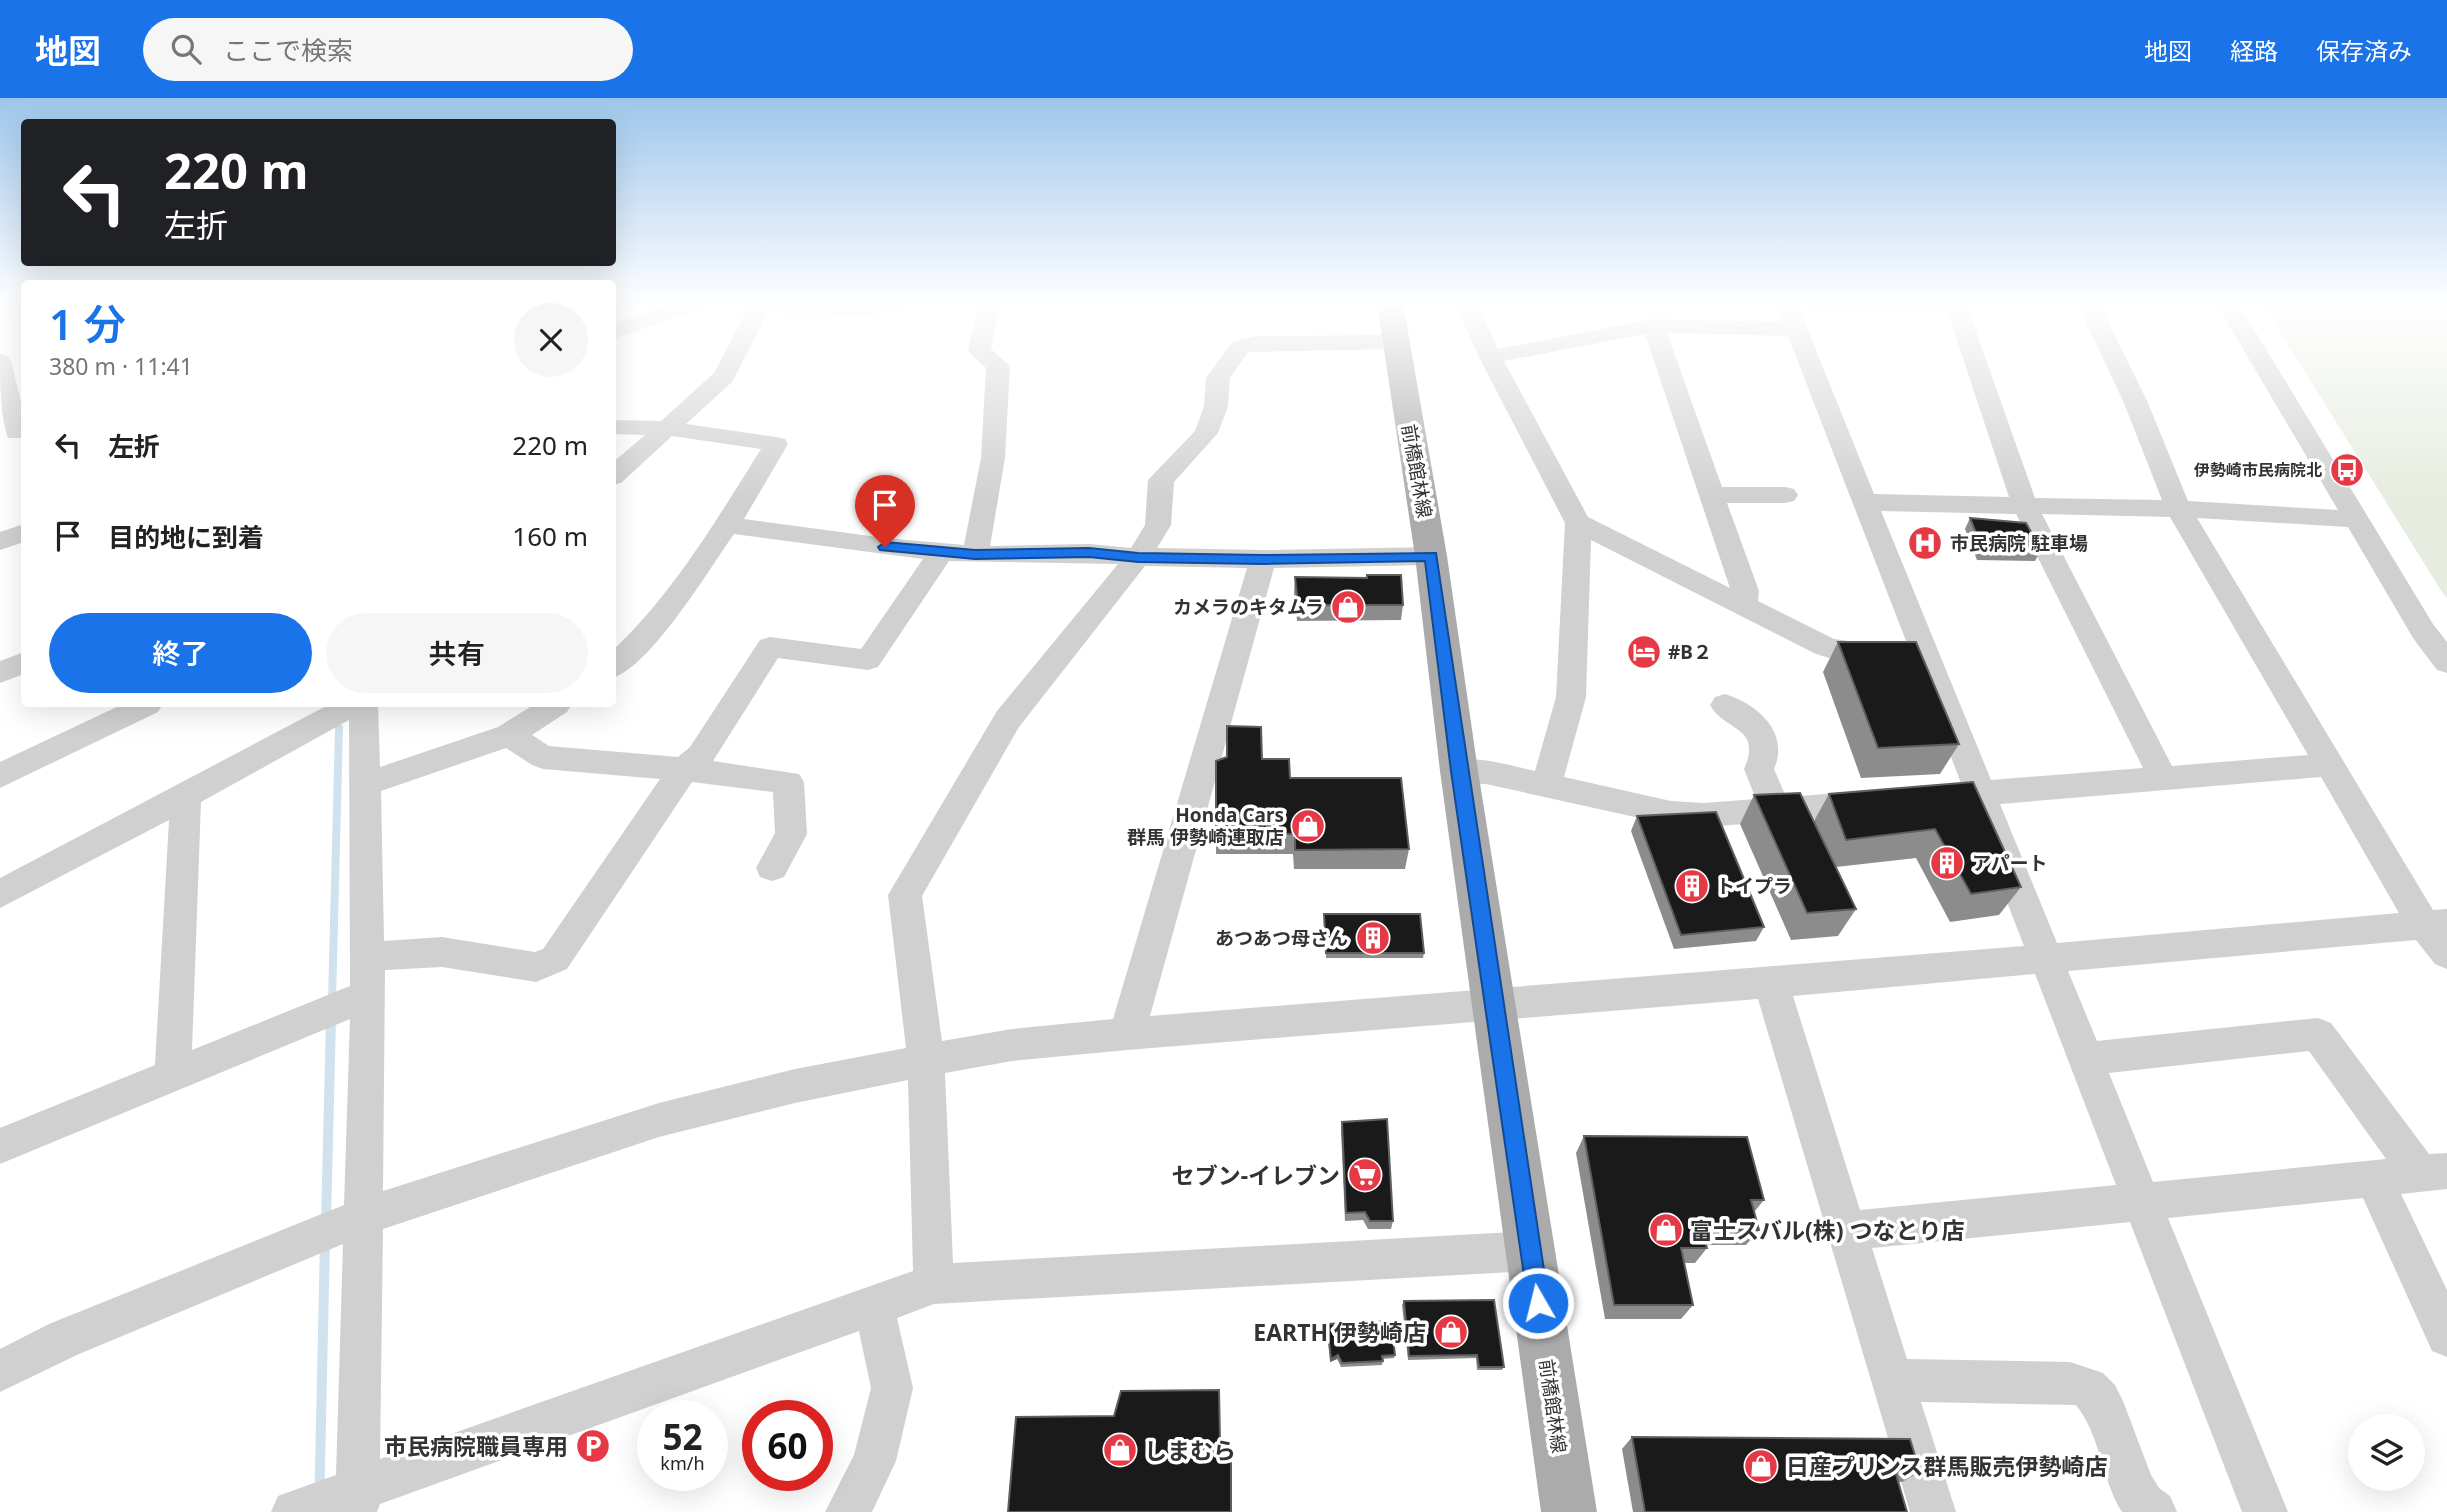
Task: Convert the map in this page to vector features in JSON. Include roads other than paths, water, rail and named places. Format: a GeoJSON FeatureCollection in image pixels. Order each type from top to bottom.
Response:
{"type":"FeatureCollection","features":[{"type":"Feature","properties":{"kind":"main road","name":"前橋館林線"},"geometry":{"type":"LineString","coordinates":[[1401,369],[1431,556],[1459,771],[1569,1512]]}},
{"type":"Feature","properties":{"kind":"street"},"geometry":{"type":"LineString","coordinates":[[2,369],[14,434]]}},
{"type":"Feature","properties":{"kind":"street"},"geometry":{"type":"LineString","coordinates":[[616,473],[724,377],[728,369]]}},
{"type":"Feature","properties":{"kind":"street"},"geometry":{"type":"LineString","coordinates":[[975,555],[993,458],[998,369]]}},
{"type":"Feature","properties":{"kind":"street"},"geometry":{"type":"LineString","coordinates":[[934,1284],[926,1060],[905,895],[1008,719],[1138,557],[1158,525],[1161,480],[1206,433],[1216,405],[1218,379],[1225,369]]}},
{"type":"Feature","properties":{"kind":"street"},"geometry":{"type":"LineString","coordinates":[[1496,369],[1578,523],[1571,696],[1547,783]]}},
{"type":"Feature","properties":{"kind":"street"},"geometry":{"type":"LineString","coordinates":[[1668,369],[1745,591],[1744,604]]}},
{"type":"Feature","properties":{"kind":"street"},"geometry":{"type":"LineString","coordinates":[[1811,369],[2144,1201],[2265,1512]]}},
{"type":"Feature","properties":{"kind":"street"},"geometry":{"type":"LineString","coordinates":[[1978,369],[2024,504],[2164,780]]}},
{"type":"Feature","properties":{"kind":"street"},"geometry":{"type":"LineString","coordinates":[[2120,369],[2178,509],[2330,765],[2436,924],[2447,954]]}},
{"type":"Feature","properties":{"kind":"street"},"geometry":{"type":"LineString","coordinates":[[2266,369],[2423,631],[2447,663]]}},
{"type":"Feature","properties":{"kind":"street"},"geometry":{"type":"LineString","coordinates":[[616,426],[667,428],[776,444],[727,525],[649,633],[616,664]]}},
{"type":"Feature","properties":{"kind":"street"},"geometry":{"type":"LineString","coordinates":[[1711,495],[1785,495]]}},
{"type":"Feature","properties":{"kind":"street"},"geometry":{"type":"LineString","coordinates":[[1863,502],[2178,509],[2356,519]]}},
{"type":"Feature","properties":{"kind":"street"},"geometry":{"type":"LineString","coordinates":[[0,524],[21,517]]}},
{"type":"Feature","properties":{"kind":"street"},"geometry":{"type":"LineString","coordinates":[[1578,523],[1838,651],[1924,654]]}},
{"type":"Feature","properties":{"kind":"street"},"geometry":{"type":"LineString","coordinates":[[727,525],[975,555],[1089,553],[1138,557],[1263,559],[1431,556]]}},
{"type":"Feature","properties":{"kind":"street"},"geometry":{"type":"LineString","coordinates":[[0,541],[21,534]]}},
{"type":"Feature","properties":{"kind":"street"},"geometry":{"type":"LineString","coordinates":[[0,1146],[173,1075],[368,977],[389,954],[442,952],[536,967],[555,958],[684,769],[701,755],[769,647],[868,660],[942,552]]}},
{"type":"Feature","properties":{"kind":"street"},"geometry":{"type":"LineString","coordinates":[[1127,1034],[1263,559]]}},
{"type":"Feature","properties":{"kind":"street"},"geometry":{"type":"LineString","coordinates":[[0,673],[21,663]]}},
{"type":"Feature","properties":{"kind":"street"},"geometry":{"type":"LineString","coordinates":[[1725,705],[1741,713],[1754,728],[1743,762],[1764,811]]}},
{"type":"Feature","properties":{"kind":"street"},"geometry":{"type":"LineString","coordinates":[[0,776],[142,707]]}},
{"type":"Feature","properties":{"kind":"street"},"geometry":{"type":"LineString","coordinates":[[0,894],[349,707]]}},
{"type":"Feature","properties":{"kind":"street"},"geometry":{"type":"LineString","coordinates":[[358,1501],[368,977],[364,707]]}},
{"type":"Feature","properties":{"kind":"street"},"geometry":{"type":"LineString","coordinates":[[366,784],[509,735],[552,707]]}},
{"type":"Feature","properties":{"kind":"street"},"geometry":{"type":"LineString","coordinates":[[509,735],[543,757],[684,769],[788,782],[791,834],[772,868]]}},
{"type":"Feature","properties":{"kind":"street"},"geometry":{"type":"LineString","coordinates":[[1459,771],[1486,772],[1547,783],[1671,813],[1704,815],[2330,765]]}},
{"type":"Feature","properties":{"kind":"street"},"geometry":{"type":"LineString","coordinates":[[173,1075],[186,796]]}},
{"type":"Feature","properties":{"kind":"street"},"geometry":{"type":"LineString","coordinates":[[0,1371],[64,1339],[364,1216],[659,1120],[795,1086],[926,1060],[1012,1045],[1127,1034],[1771,984],[2436,924]]}},
{"type":"Feature","properties":{"kind":"street"},"geometry":{"type":"LineString","coordinates":[[1771,984],[1933,1512]]}},
{"type":"Feature","properties":{"kind":"street"},"geometry":{"type":"LineString","coordinates":[[2085,1059],[2318,1034],[2433,1172]]}},
{"type":"Feature","properties":{"kind":"street"},"geometry":{"type":"LineString","coordinates":[[1848,1231],[2375,1180],[2433,1172]]}},
{"type":"Feature","properties":{"kind":"street"},"geometry":{"type":"LineString","coordinates":[[2375,1180],[2447,1336]]}},
{"type":"Feature","properties":{"kind":"street"},"geometry":{"type":"LineString","coordinates":[[294,1512],[358,1501],[934,1284],[1531,1251]]}},
{"type":"Feature","properties":{"kind":"street"},"geometry":{"type":"LineString","coordinates":[[848,1512],[874,1461],[892,1388],[874,1306]]}},
{"type":"Feature","properties":{"kind":"street"},"geometry":{"type":"LineString","coordinates":[[1893,1380],[2070,1383],[2088,1387],[2101,1401],[2137,1495],[2148,1510],[2154,1512]]}},
{"type":"Feature","properties":{"kind":"waterway"},"geometry":{"type":"LineString","coordinates":[[332,1001],[339,728]]}},
{"type":"Feature","properties":{"kind":"waterway"},"geometry":{"type":"LineString","coordinates":[[326,1222],[331,1018]]}},
{"type":"Feature","properties":{"kind":"waterway"},"geometry":{"type":"LineString","coordinates":[[319,1512],[325,1241]]}},
{"type":"Feature","properties":{"kind":"place","name":"伊勢崎市民病院北"},"geometry":{"type":"Point","coordinates":[2347,470]}},
{"type":"Feature","properties":{"kind":"place","name":"市民病院 駐車場"},"geometry":{"type":"Point","coordinates":[1925,543]}},
{"type":"Feature","properties":{"kind":"place","name":"カメラのキタムラ"},"geometry":{"type":"Point","coordinates":[1348,607]}},
{"type":"Feature","properties":{"kind":"place","name":"#B２"},"geometry":{"type":"Point","coordinates":[1644,652]}},
{"type":"Feature","properties":{"kind":"place","name":"Honda Cars 群馬 伊勢崎連取店"},"geometry":{"type":"Point","coordinates":[1308,826]}},
{"type":"Feature","properties":{"kind":"place","name":"アパート"},"geometry":{"type":"Point","coordinates":[1947,863]}},
{"type":"Feature","properties":{"kind":"place","name":"トイプラ"},"geometry":{"type":"Point","coordinates":[1692,886]}},
{"type":"Feature","properties":{"kind":"place","name":"あつあつ母さん"},"geometry":{"type":"Point","coordinates":[1373,938]}},
{"type":"Feature","properties":{"kind":"place","name":"セブン-イレブン"},"geometry":{"type":"Point","coordinates":[1365,1175]}},
{"type":"Feature","properties":{"kind":"place","name":"富士スバル(株) つなとり店"},"geometry":{"type":"Point","coordinates":[1666,1230]}},
{"type":"Feature","properties":{"kind":"place","name":"EARTH 伊勢崎店"},"geometry":{"type":"Point","coordinates":[1451,1332]}},
{"type":"Feature","properties":{"kind":"place","name":"市民病院職員専用"},"geometry":{"type":"Point","coordinates":[593,1446]}},
{"type":"Feature","properties":{"kind":"place","name":"しまむら"},"geometry":{"type":"Point","coordinates":[1120,1450]}},
{"type":"Feature","properties":{"kind":"place","name":"日産プリンス群馬販売伊勢崎店"},"geometry":{"type":"Point","coordinates":[1761,1466]}}]}
